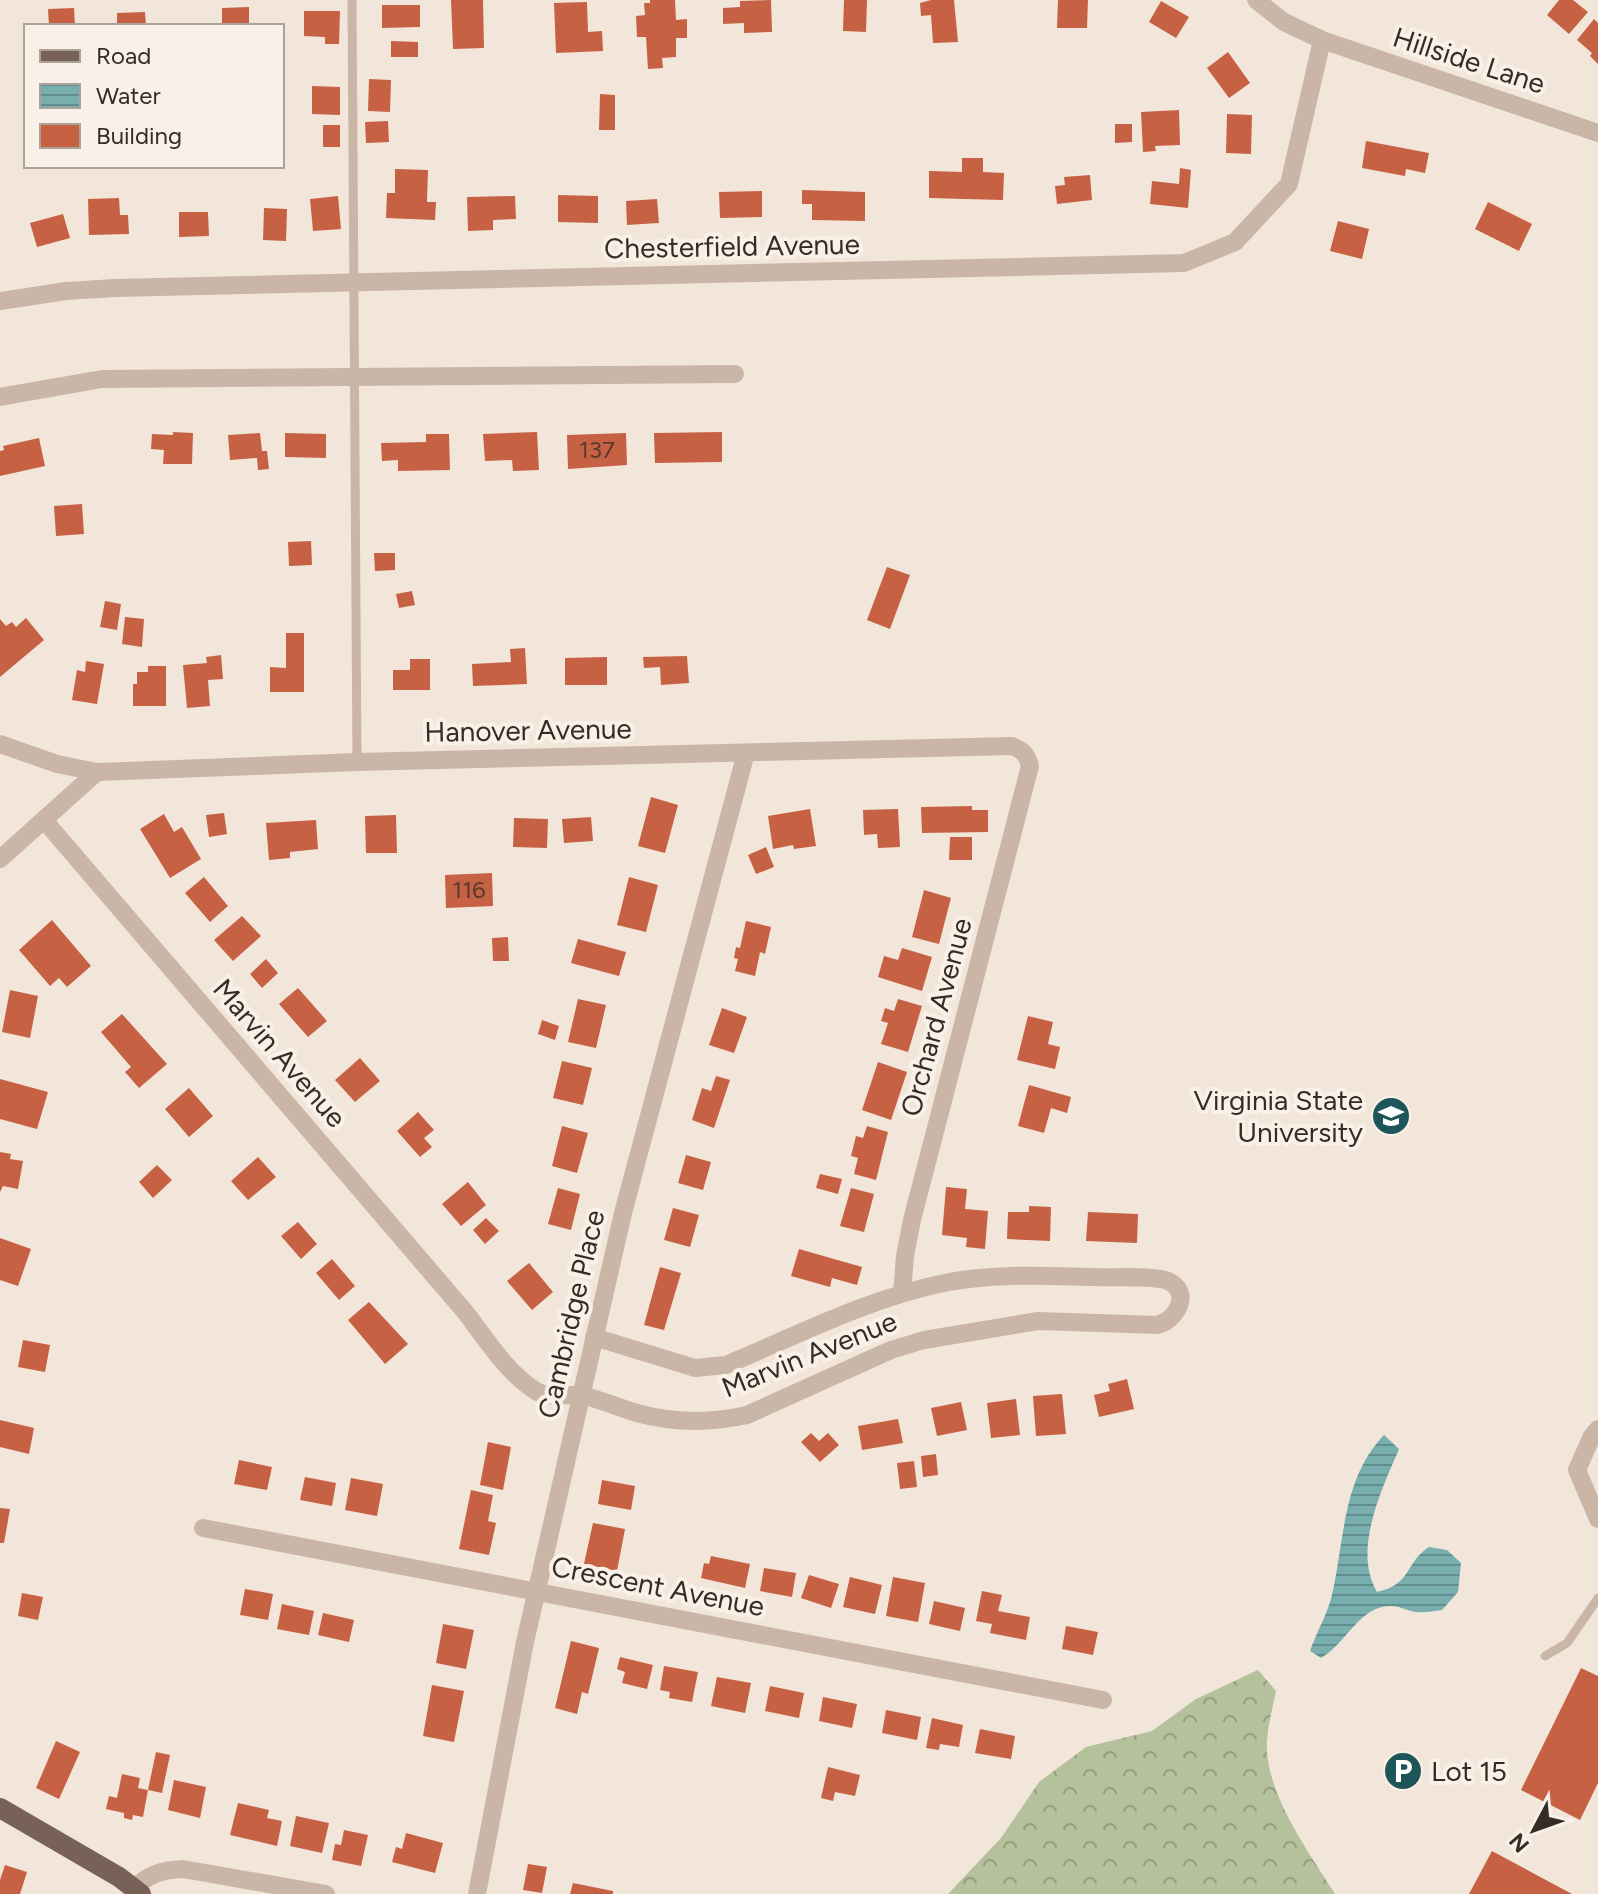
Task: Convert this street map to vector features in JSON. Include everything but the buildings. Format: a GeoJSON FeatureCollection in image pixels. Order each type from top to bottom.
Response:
{"type":"FeatureCollection","features":[{"type":"Feature","properties":{"kind":"main road"},"geometry":{"type":"LineString","coordinates":[[0,1808],[137,1891]]}},
{"type":"Feature","properties":{"kind":"street","name":"Hillside Lane"},"geometry":{"type":"LineString","coordinates":[[1256,0],[1284,22],[1322,40],[1598,133]]}},
{"type":"Feature","properties":{"kind":"street","name":"Chesterfield Avenue"},"geometry":{"type":"LineString","coordinates":[[0,301],[66,291],[115,288],[1184,263],[1235,242],[1289,184],[1322,40]]}},
{"type":"Feature","properties":{"kind":"street"},"geometry":{"type":"LineString","coordinates":[[0,397],[102,379],[735,374]]}},
{"type":"Feature","properties":{"kind":"street"},"geometry":{"type":"LineString","coordinates":[[0,744],[57,764],[97,772]]}},
{"type":"Feature","properties":{"kind":"street","name":"Hanover Avenue"},"geometry":{"type":"LineString","coordinates":[[97,772],[357,762],[1012,746],[1028,757]]}},
{"type":"Feature","properties":{"kind":"street","name":"Cambridge Place"},"geometry":{"type":"LineString","coordinates":[[477,1894],[536,1591],[623,1213],[746,753]]}},
{"type":"Feature","properties":{"kind":"street","name":"Orchard Avenue"},"geometry":{"type":"LineString","coordinates":[[902,1294],[912,1220],[1030,766],[1028,757]]}},
{"type":"Feature","properties":{"kind":"street"},"geometry":{"type":"LineString","coordinates":[[0,859],[97,772]]}},
{"type":"Feature","properties":{"kind":"street","name":"Marvin Avenue"},"geometry":{"type":"LineString","coordinates":[[44,820],[524,1382],[539,1393],[581,1395],[640,1414],[673,1420],[729,1419],[747,1415],[891,1350],[924,1340],[1038,1321],[1157,1325],[1167,1323],[1176,1315],[1180,1297],[1168,1281],[1142,1278],[994,1276],[949,1282],[902,1294],[713,1368],[695,1368],[594,1337]]}},
{"type":"Feature","properties":{"kind":"street"},"geometry":{"type":"LineString","coordinates":[[1598,1429],[1577,1470],[1598,1519]]}},
{"type":"Feature","properties":{"kind":"street","name":"Crescent Avenue"},"geometry":{"type":"LineString","coordinates":[[203,1528],[1103,1700]]}},
{"type":"Feature","properties":{"kind":"street"},"geometry":{"type":"LineString","coordinates":[[137,1891],[151,1874],[183,1869],[326,1894]]}},
{"type":"Feature","properties":{"kind":"lane"},"geometry":{"type":"LineString","coordinates":[[352,0],[357,762]]}},
{"type":"Feature","properties":{"kind":"lane"},"geometry":{"type":"LineString","coordinates":[[1545,1656],[1567,1643],[1598,1598]]}},
{"type":"Feature","properties":{"kind":"green space"},"geometry":{"type":"Polygon","coordinates":[[[1258,1670],[1276,1691],[1267,1741],[1273,1781],[1290,1821],[1335,1894],[948,1894],[1001,1838],[1039,1782],[1086,1747],[1152,1731],[1196,1699],[1258,1670]]]}},
{"type":"Feature","properties":{"kind":"water"},"geometry":{"type":"Polygon","coordinates":[[[1384,1435],[1399,1449],[1378,1501],[1368,1539],[1370,1575],[1377,1592],[1397,1584],[1429,1547],[1447,1550],[1461,1563],[1458,1592],[1442,1610],[1416,1612],[1391,1606],[1380,1607],[1370,1612],[1321,1658],[1310,1651],[1331,1599],[1352,1492],[1370,1453],[1384,1435]]]}},
{"type":"Feature","properties":{"kind":"place","name":"Virginia State University"},"geometry":{"type":"Point","coordinates":[1391,1116]}},
{"type":"Feature","properties":{"kind":"place","name":"Lot 15"},"geometry":{"type":"Point","coordinates":[1403,1771]}}]}
